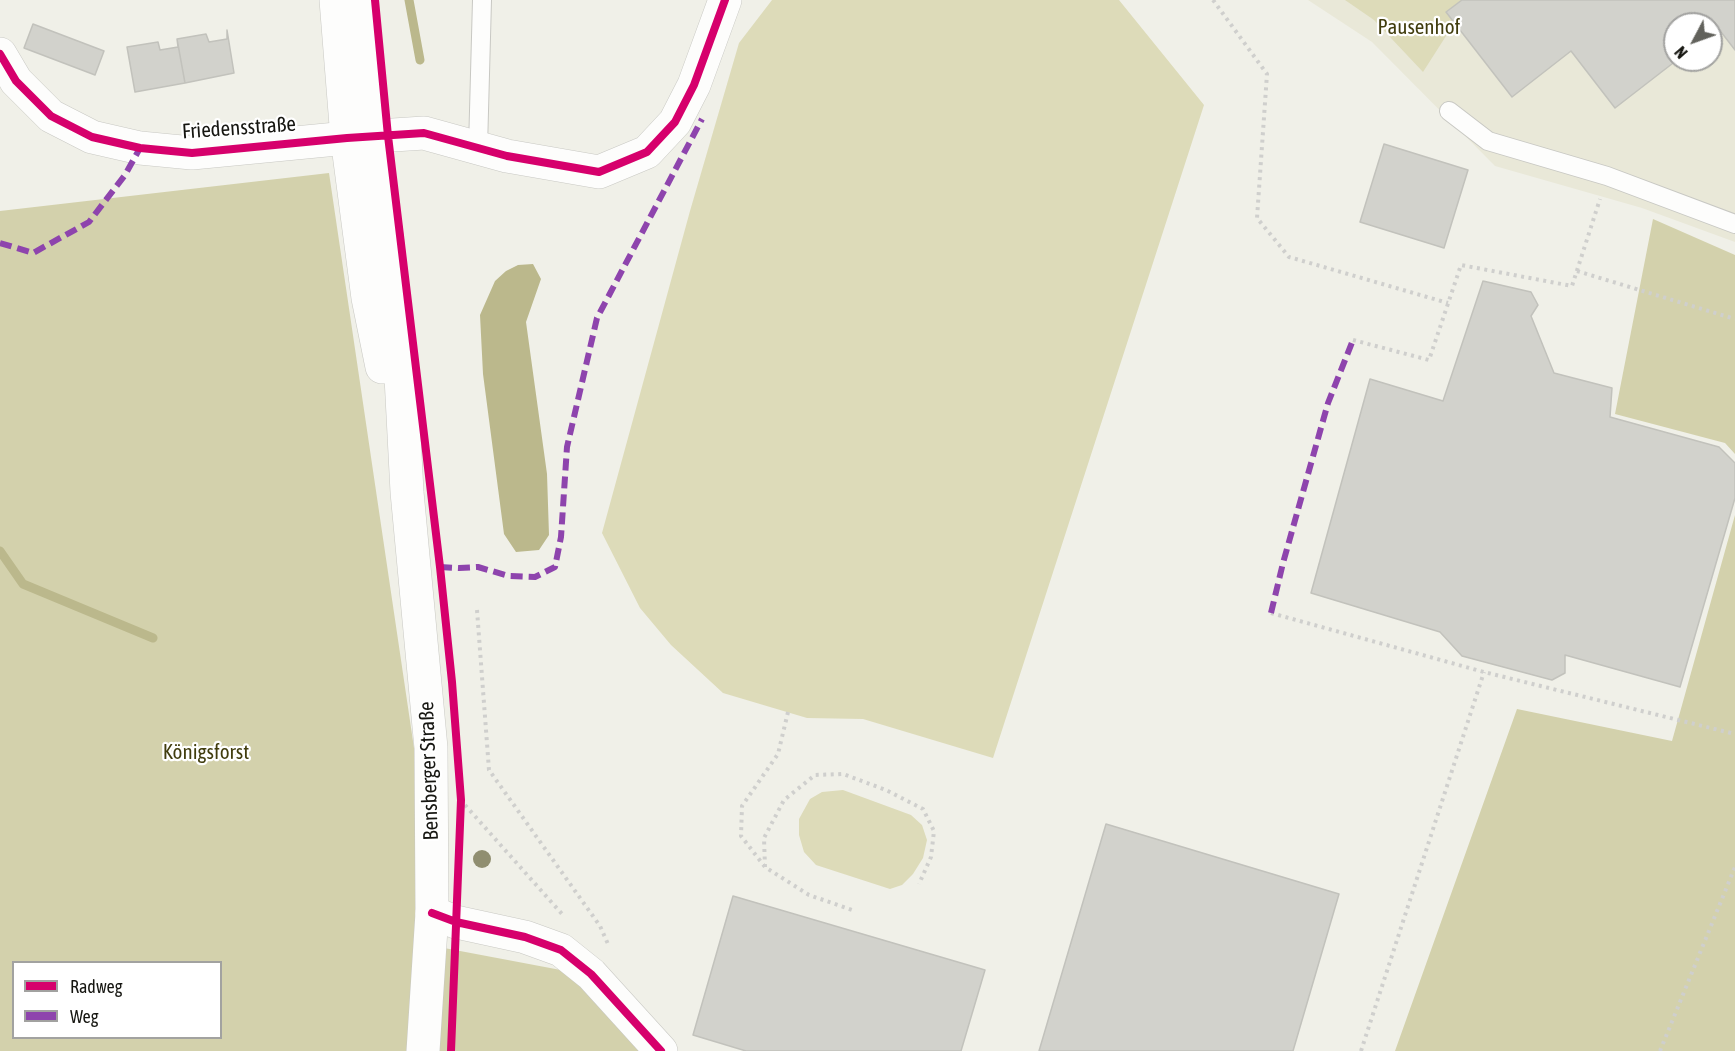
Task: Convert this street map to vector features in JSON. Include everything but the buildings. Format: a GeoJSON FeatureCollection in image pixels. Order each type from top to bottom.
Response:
{"type":"FeatureCollection","features":[{"type":"Feature","properties":{"kind":"main road"},"geometry":{"type":"LineString","coordinates":[[336,0],[359,136]]}},
{"type":"Feature","properties":{"kind":"main road"},"geometry":{"type":"LineString","coordinates":[[359,136],[361,0]]}},
{"type":"Feature","properties":{"kind":"main road","name":"Friedensstraße"},"geometry":{"type":"LineString","coordinates":[[0,54],[16,81],[51,116],[92,137],[140,148],[192,153],[359,136],[424,133],[507,156],[599,172],[647,152],[675,122],[694,85],[725,0]]}},
{"type":"Feature","properties":{"kind":"main road","name":"Bensberger Straße"},"geometry":{"type":"LineString","coordinates":[[359,136],[387,239],[400,358],[407,492],[431,748],[432,913],[423,1051]]}},
{"type":"Feature","properties":{"kind":"main road"},"geometry":{"type":"LineString","coordinates":[[432,913],[456,922],[525,937],[561,950],[591,974],[661,1051]]}},
{"type":"Feature","properties":{"kind":"lane"},"geometry":{"type":"LineString","coordinates":[[478,148],[482,0]]}},
{"type":"Feature","properties":{"kind":"lane"},"geometry":{"type":"LineString","coordinates":[[1449,111],[1488,141],[1607,176],[1735,224]]}},
{"type":"Feature","properties":{"kind":"path"},"geometry":{"type":"LineString","coordinates":[[1213,0],[1267,74],[1257,218],[1289,257],[1448,303]]}},
{"type":"Feature","properties":{"kind":"path"},"geometry":{"type":"LineString","coordinates":[[1353,340],[1429,360],[1461,265],[1572,286],[1607,176]]}},
{"type":"Feature","properties":{"kind":"path"},"geometry":{"type":"LineString","coordinates":[[1577,271],[1735,319]]}},
{"type":"Feature","properties":{"kind":"path"},"geometry":{"type":"LineString","coordinates":[[477,610],[489,770],[600,926],[609,945],[604,950]]}},
{"type":"Feature","properties":{"kind":"path"},"geometry":{"type":"LineString","coordinates":[[1271,613],[1484,672],[1735,734]]}},
{"type":"Feature","properties":{"kind":"path"},"geometry":{"type":"LineString","coordinates":[[1361,1051],[1484,672]]}},
{"type":"Feature","properties":{"kind":"path"},"geometry":{"type":"LineString","coordinates":[[788,712],[778,754],[742,806],[741,836],[765,867],[809,896],[855,911]]}},
{"type":"Feature","properties":{"kind":"path"},"geometry":{"type":"LineString","coordinates":[[765,867],[764,838],[784,800],[815,774],[843,774],[886,790],[923,809],[934,831],[931,857],[919,884]]}},
{"type":"Feature","properties":{"kind":"path"},"geometry":{"type":"LineString","coordinates":[[460,800],[569,922]]}},
{"type":"Feature","properties":{"kind":"path"},"geometry":{"type":"LineString","coordinates":[[1660,1051],[1735,867]]}},
{"type":"Feature","properties":{"kind":"shaded area"},"geometry":{"type":"Polygon","coordinates":[[[1308,0],[1735,0],[1735,242],[1642,208],[1495,166],[1372,42],[1308,0]]]}},
{"type":"Feature","properties":{"kind":"shaded area"},"geometry":{"type":"Polygon","coordinates":[[[533,264],[541,279],[526,322],[547,474],[549,535],[539,550],[516,552],[504,534],[483,374],[480,315],[495,281],[506,271],[518,265],[533,264]]]}},
{"type":"Feature","properties":{"kind":"green space"},"geometry":{"type":"Polygon","coordinates":[[[772,0],[1119,0],[1204,105],[993,758],[863,719],[807,718],[723,693],[671,645],[640,608],[602,533],[690,211],[739,43],[772,0]]]}},
{"type":"Feature","properties":{"kind":"green space","name":"Pausenhof"},"geometry":{"type":"Polygon","coordinates":[[[1345,0],[1469,0],[1423,72],[1374,20],[1345,0]]]}},
{"type":"Feature","properties":{"kind":"green space","name":"Königsforst"},"geometry":{"type":"Polygon","coordinates":[[[329,173],[418,775],[423,944],[566,971],[640,1051],[0,1051],[0,211],[329,173]]]}},
{"type":"Feature","properties":{"kind":"green space"},"geometry":{"type":"Polygon","coordinates":[[[1653,219],[1735,255],[1735,454],[1725,443],[1615,414],[1653,219]]]}},
{"type":"Feature","properties":{"kind":"green space"},"geometry":{"type":"Polygon","coordinates":[[[1735,515],[1735,1051],[1395,1051],[1517,709],[1672,741],[1735,515]]]}},
{"type":"Feature","properties":{"kind":"green space"},"geometry":{"type":"Polygon","coordinates":[[[843,790],[911,815],[922,825],[927,840],[923,858],[913,874],[902,885],[890,889],[816,865],[804,852],[799,835],[799,819],[810,799],[822,792],[843,790]]]}},
{"type":"Feature","properties":{"kind":"waterway"},"geometry":{"type":"LineString","coordinates":[[409,0],[420,60]]}},
{"type":"Feature","properties":{"kind":"waterway"},"geometry":{"type":"LineString","coordinates":[[0,551],[23,584],[153,638]]}},
{"type":"Feature","properties":{"kind":"marked path"},"geometry":{"type":"LineString","coordinates":[[440,567],[478,567],[509,576],[535,577],[555,567],[561,537],[567,447],[597,318],[702,119]]}},
{"type":"Feature","properties":{"kind":"marked path"},"geometry":{"type":"LineString","coordinates":[[0,243],[33,253],[89,222],[125,175],[140,148]]}},
{"type":"Feature","properties":{"kind":"marked path"},"geometry":{"type":"LineString","coordinates":[[1271,613],[1328,403],[1353,340]]}},
{"type":"Feature","properties":{"kind":"cycle path"},"geometry":{"type":"LineString","coordinates":[[375,0],[388,136],[440,567],[461,800],[451,1051]]}},
{"type":"Feature","properties":{"kind":"cycle path"},"geometry":{"type":"LineString","coordinates":[[0,54],[16,81],[51,116],[92,137],[140,148],[192,153],[424,133],[507,156],[599,172],[647,152],[675,122],[694,85],[725,0]]}},
{"type":"Feature","properties":{"kind":"cycle path"},"geometry":{"type":"LineString","coordinates":[[432,913],[456,922],[525,937],[561,950],[591,974],[661,1051]]}}]}
